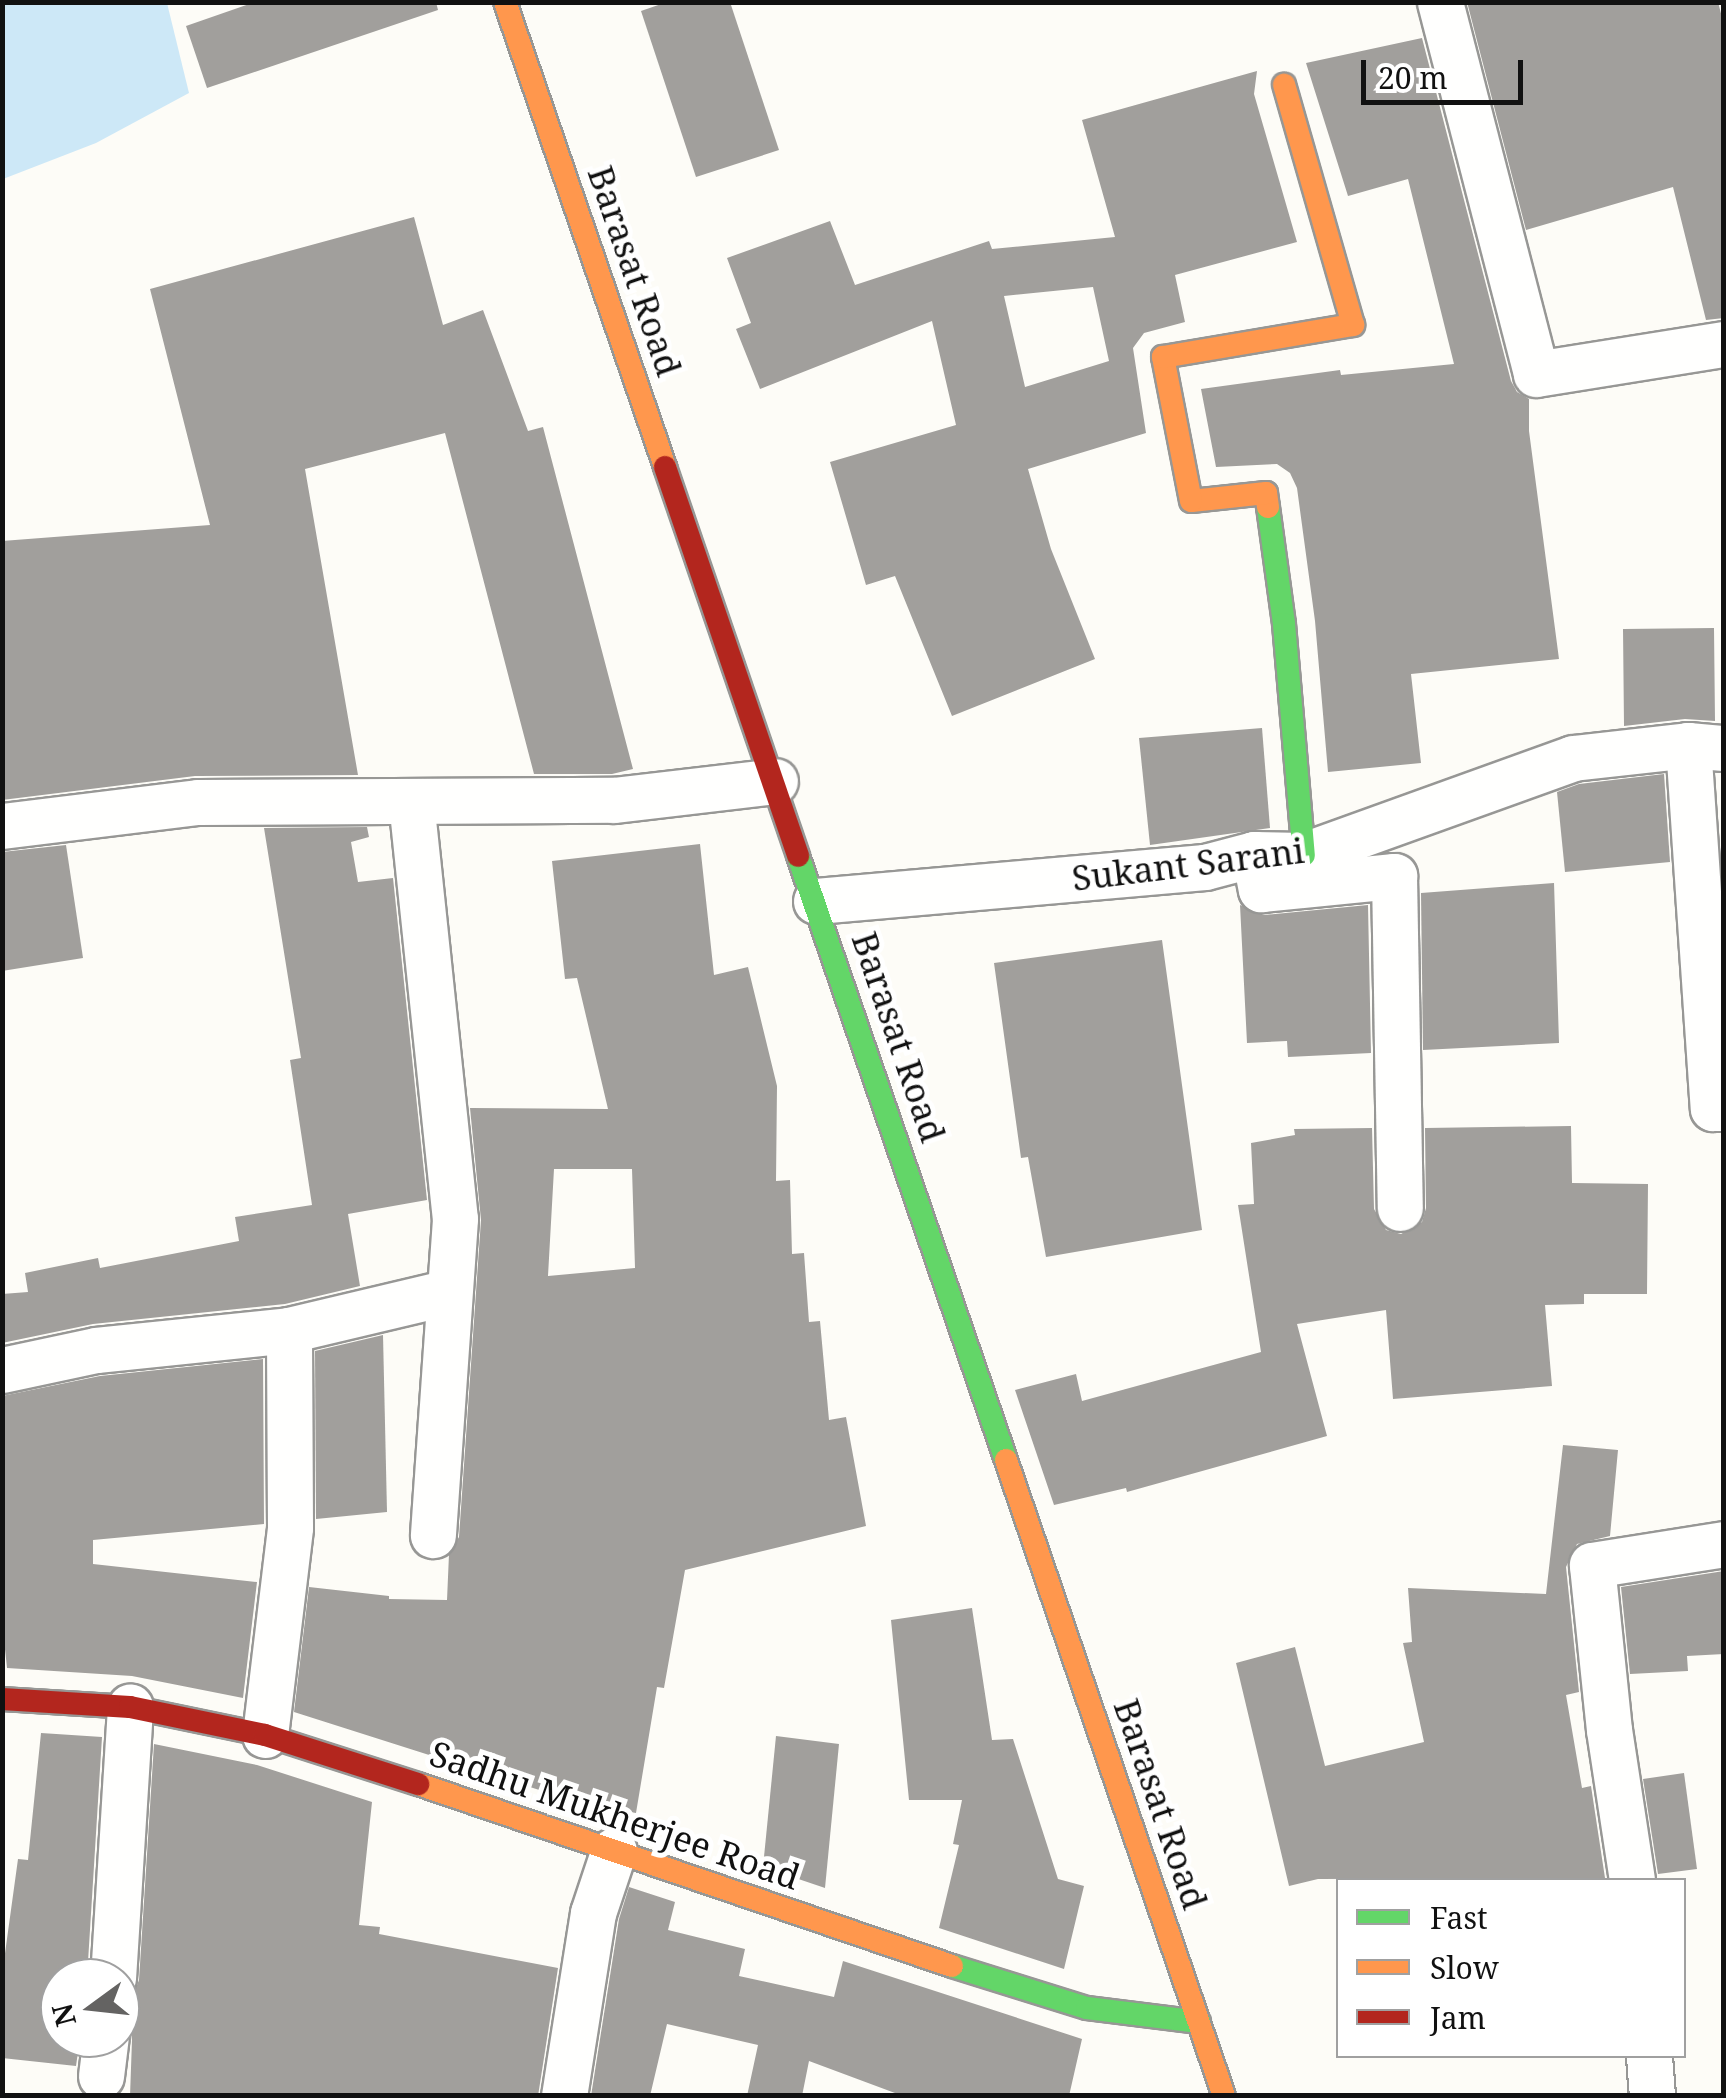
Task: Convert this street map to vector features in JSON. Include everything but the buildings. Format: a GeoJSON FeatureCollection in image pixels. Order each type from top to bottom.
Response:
{"type":"FeatureCollection","features":[{"type":"Feature","properties":{"kind":"street","name":"Barasat Road"},"geometry":{"type":"LineString","coordinates":[[505,2],[1224,2096]]}},
{"type":"Feature","properties":{"kind":"street"},"geometry":{"type":"LineString","coordinates":[[1440,2],[1536,374],[1724,344]]}},
{"type":"Feature","properties":{"kind":"street"},"geometry":{"type":"LineString","coordinates":[[1284,85],[1353,325],[1163,357],[1191,501],[1266,493],[1284,624],[1304,855]]}},
{"type":"Feature","properties":{"kind":"street"},"geometry":{"type":"LineString","coordinates":[[1706,746],[1714,1108],[1724,1108]]}},
{"type":"Feature","properties":{"kind":"street","name":"Sukant Sarani"},"geometry":{"type":"LineString","coordinates":[[816,901],[1205,868],[1254,854],[1304,855],[1573,758],[1706,746]]}},
{"type":"Feature","properties":{"kind":"street"},"geometry":{"type":"LineString","coordinates":[[2,826],[198,802],[614,800],[774,781]]}},
{"type":"Feature","properties":{"kind":"street"},"geometry":{"type":"LineString","coordinates":[[411,801],[455,1219],[433,1535]]}},
{"type":"Feature","properties":{"kind":"street"},"geometry":{"type":"LineString","coordinates":[[1254,854],[1261,889],[1394,876],[1400,1208]]}},
{"type":"Feature","properties":{"kind":"street"},"geometry":{"type":"LineString","coordinates":[[2,1370],[96,1350],[289,1330],[448,1292]]}},
{"type":"Feature","properties":{"kind":"street"},"geometry":{"type":"LineString","coordinates":[[265,1734],[290,1527],[289,1330]]}},
{"type":"Feature","properties":{"kind":"street"},"geometry":{"type":"LineString","coordinates":[[1632,1878],[1609,1730],[1592,1565],[1724,1544]]}},
{"type":"Feature","properties":{"kind":"street","name":"Sadhu Mukherjee Road"},"geometry":{"type":"LineString","coordinates":[[2,1698],[130,1707],[265,1734],[1024,1990],[1087,2008],[1199,2022]]}},
{"type":"Feature","properties":{"kind":"street"},"geometry":{"type":"LineString","coordinates":[[114,1958],[130,1707]]}},
{"type":"Feature","properties":{"kind":"street"},"geometry":{"type":"LineString","coordinates":[[564,2096],[593,1913],[614,1850]]}},
{"type":"Feature","properties":{"kind":"street"},"geometry":{"type":"LineString","coordinates":[[1649,2058],[1652,2096]]}},
{"type":"Feature","properties":{"kind":"water"},"geometry":{"type":"Polygon","coordinates":[[[3,2],[167,3],[189,93],[96,143],[3,179],[3,2]]]}},
{"type":"Feature","properties":{"kind":"traffic: fast"},"geometry":{"type":"LineString","coordinates":[[1268,507],[1284,624],[1304,855]]}},
{"type":"Feature","properties":{"kind":"traffic: fast"},"geometry":{"type":"LineString","coordinates":[[798,856],[1006,1460]]}},
{"type":"Feature","properties":{"kind":"traffic: fast"},"geometry":{"type":"LineString","coordinates":[[952,1966],[1087,2008],[1199,2022]]}},
{"type":"Feature","properties":{"kind":"traffic: slow"},"geometry":{"type":"LineString","coordinates":[[505,2],[665,467]]}},
{"type":"Feature","properties":{"kind":"traffic: slow"},"geometry":{"type":"LineString","coordinates":[[1268,507],[1266,493],[1191,501],[1163,357],[1353,325],[1284,85]]}},
{"type":"Feature","properties":{"kind":"traffic: slow"},"geometry":{"type":"LineString","coordinates":[[1006,1460],[1224,2096]]}},
{"type":"Feature","properties":{"kind":"traffic: slow"},"geometry":{"type":"LineString","coordinates":[[418,1784],[952,1966]]}},
{"type":"Feature","properties":{"kind":"traffic: jam"},"geometry":{"type":"LineString","coordinates":[[665,467],[798,856]]}},
{"type":"Feature","properties":{"kind":"traffic: jam"},"geometry":{"type":"LineString","coordinates":[[2,1699],[130,1707],[265,1735],[418,1784]]}}]}
